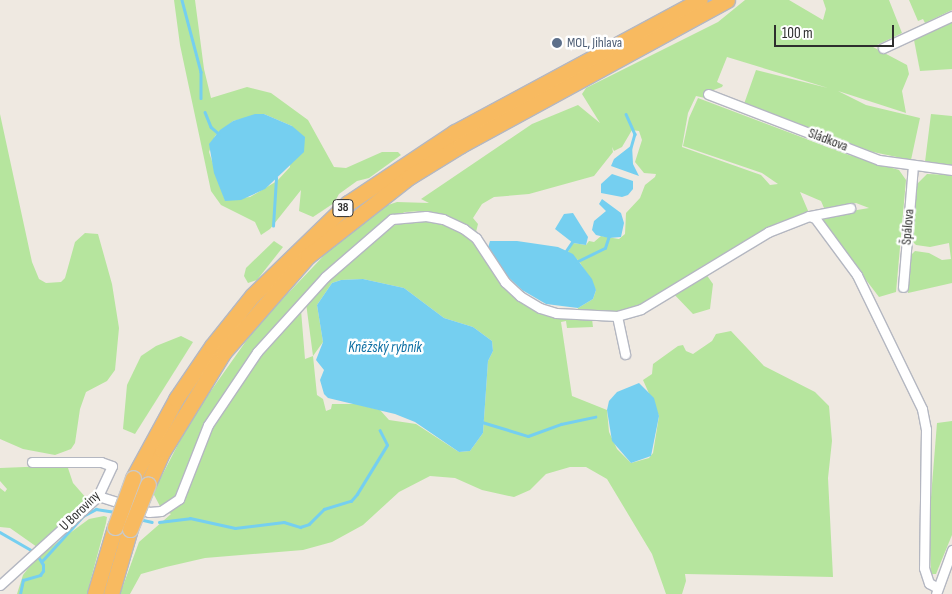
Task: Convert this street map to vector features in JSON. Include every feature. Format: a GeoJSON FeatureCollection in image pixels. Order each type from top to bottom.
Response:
{"type":"FeatureCollection","features":[{"type":"Feature","properties":{"kind":"highway","name":"38"},"geometry":{"type":"LineString","coordinates":[[665,26],[700,0]]}},
{"type":"Feature","properties":{"kind":"highway","name":"38"},"geometry":{"type":"LineString","coordinates":[[95,594],[115,527],[133,478],[176,399],[218,339],[252,296],[348,203],[455,132],[665,26],[727,0]]}},
{"type":"Feature","properties":{"kind":"highway","name":"38"},"geometry":{"type":"LineString","coordinates":[[111,594],[130,529],[163,451],[223,353],[308,256],[409,177],[642,38]]}},
{"type":"Feature","properties":{"kind":"street"},"geometry":{"type":"LineString","coordinates":[[883,48],[952,16]]}},
{"type":"Feature","properties":{"kind":"street","name":"Sládkova"},"geometry":{"type":"LineString","coordinates":[[708,94],[878,160],[952,170]]}},
{"type":"Feature","properties":{"kind":"street","name":"Špálova"},"geometry":{"type":"LineString","coordinates":[[903,287],[913,166]]}},
{"type":"Feature","properties":{"kind":"street"},"geometry":{"type":"LineString","coordinates":[[98,496],[149,512],[161,511],[179,499],[208,425],[257,352],[325,277],[392,219],[409,215],[443,219],[476,238],[506,282],[520,296],[540,308],[556,313],[617,316],[641,309],[768,232],[809,216],[850,208]]}},
{"type":"Feature","properties":{"kind":"street"},"geometry":{"type":"LineString","coordinates":[[809,216],[826,232],[857,275],[922,409],[926,429],[924,568],[929,583],[936,591],[952,550]]}},
{"type":"Feature","properties":{"kind":"street"},"geometry":{"type":"LineString","coordinates":[[617,316],[625,354]]}},
{"type":"Feature","properties":{"kind":"street","name":"U Boroviny"},"geometry":{"type":"LineString","coordinates":[[0,585],[98,496],[107,482],[111,464],[32,462]]}},
{"type":"Feature","properties":{"kind":"green space"},"geometry":{"type":"Polygon","coordinates":[[[174,0],[195,0],[204,69],[211,98],[247,87],[271,93],[308,120],[334,167],[346,168],[382,152],[398,152],[401,155],[369,178],[357,181],[339,194],[334,203],[313,217],[299,211],[301,190],[270,229],[261,235],[255,222],[221,205],[211,191],[180,45],[174,0]],[[264,114],[233,121],[215,136],[209,152],[225,200],[250,197],[277,181],[290,167],[292,126],[264,114]]]}},
{"type":"Feature","properties":{"kind":"green space"},"geometry":{"type":"Polygon","coordinates":[[[745,0],[789,0],[823,20],[826,9],[823,0],[889,0],[902,33],[873,47],[907,65],[909,74],[902,91],[906,113],[838,91],[866,105],[920,118],[911,160],[873,152],[744,104],[756,70],[828,88],[727,57],[717,82],[723,85],[722,87],[708,92],[705,98],[696,96],[688,113],[682,147],[761,175],[770,185],[778,184],[762,173],[683,146],[689,118],[698,98],[849,155],[899,170],[906,180],[896,292],[879,297],[825,226],[822,216],[869,208],[856,203],[824,208],[821,201],[800,192],[809,213],[777,223],[701,267],[713,284],[710,309],[693,314],[670,290],[632,313],[575,315],[578,308],[593,299],[596,290],[579,261],[568,252],[573,243],[586,245],[589,241],[594,242],[601,236],[619,239],[625,234],[626,213],[640,198],[645,185],[656,174],[644,173],[635,162],[642,140],[639,131],[632,130],[622,147],[614,151],[612,147],[613,152],[594,176],[529,194],[494,197],[482,204],[473,218],[478,224],[476,232],[453,219],[424,211],[405,212],[381,223],[300,298],[305,359],[313,356],[306,303],[383,232],[406,219],[423,219],[441,223],[469,236],[496,276],[539,312],[556,318],[592,319],[593,327],[567,328],[566,321],[561,322],[572,396],[607,410],[609,432],[617,449],[631,463],[649,458],[653,453],[659,416],[643,380],[652,374],[653,364],[678,346],[683,345],[686,351],[693,354],[712,341],[716,334],[731,331],[764,366],[815,392],[829,406],[832,441],[828,478],[833,577],[685,574],[686,581],[682,594],[666,594],[652,554],[607,479],[586,467],[570,467],[546,474],[530,490],[514,497],[482,490],[455,478],[430,476],[399,492],[363,525],[332,542],[303,550],[205,558],[166,567],[141,574],[130,594],[120,594],[139,542],[171,514],[162,510],[153,493],[191,419],[256,327],[332,247],[385,206],[397,202],[429,203],[421,199],[532,124],[578,105],[600,123],[582,94],[586,88],[718,22],[745,0]],[[363,279],[341,280],[332,283],[317,305],[323,342],[313,356],[317,395],[323,399],[326,411],[331,409],[332,404],[356,404],[380,410],[389,420],[416,424],[459,452],[470,451],[483,433],[488,361],[493,351],[492,341],[473,327],[444,318],[404,288],[363,279]]]}},
{"type":"Feature","properties":{"kind":"green space"},"geometry":{"type":"Polygon","coordinates":[[[909,0],[952,0],[952,10],[925,23],[923,19],[918,21],[909,0]]]}},
{"type":"Feature","properties":{"kind":"green space"},"geometry":{"type":"Polygon","coordinates":[[[952,22],[952,69],[920,71],[914,40],[952,22]]]}},
{"type":"Feature","properties":{"kind":"green space"},"geometry":{"type":"Polygon","coordinates":[[[0,114],[32,262],[39,279],[46,283],[61,282],[65,278],[75,242],[85,233],[98,234],[112,284],[119,328],[115,370],[107,381],[86,392],[80,409],[75,443],[71,449],[55,455],[23,449],[0,439],[0,114]]]}},
{"type":"Feature","properties":{"kind":"green space"},"geometry":{"type":"Polygon","coordinates":[[[931,114],[952,116],[952,165],[925,162],[931,114]]]}},
{"type":"Feature","properties":{"kind":"green space"},"geometry":{"type":"Polygon","coordinates":[[[927,174],[952,175],[952,283],[908,293],[911,255],[915,251],[929,253],[942,260],[951,259],[949,243],[930,247],[916,245],[912,241],[917,184],[927,174]]]}},
{"type":"Feature","properties":{"kind":"green space"},"geometry":{"type":"Polygon","coordinates":[[[274,241],[283,247],[257,280],[248,283],[244,276],[246,268],[274,241]]]}},
{"type":"Feature","properties":{"kind":"green space"},"geometry":{"type":"Polygon","coordinates":[[[181,336],[193,342],[135,434],[123,429],[127,385],[141,356],[156,346],[181,336]]]}},
{"type":"Feature","properties":{"kind":"green space"},"geometry":{"type":"Polygon","coordinates":[[[952,421],[952,535],[936,574],[931,574],[929,522],[937,423],[952,421]]]}},
{"type":"Feature","properties":{"kind":"green space"},"geometry":{"type":"Polygon","coordinates":[[[50,466],[68,468],[73,483],[87,499],[37,547],[10,528],[0,527],[0,488],[5,492],[7,489],[0,481],[0,468],[50,466]]]}},
{"type":"Feature","properties":{"kind":"green space"},"geometry":{"type":"Polygon","coordinates":[[[107,517],[106,523],[87,594],[17,594],[23,575],[36,558],[89,519],[107,517]]]}},
{"type":"Feature","properties":{"kind":"water"},"geometry":{"type":"Polygon","coordinates":[[[255,114],[264,114],[292,126],[305,137],[304,152],[265,189],[241,200],[225,201],[214,173],[209,144],[220,130],[233,121],[255,114]]]}},
{"type":"Feature","properties":{"kind":"water"},"geometry":{"type":"Polygon","coordinates":[[[632,145],[633,164],[639,176],[611,166],[614,159],[632,145]]]}},
{"type":"Feature","properties":{"kind":"water"},"geometry":{"type":"Polygon","coordinates":[[[612,174],[633,181],[633,189],[628,195],[622,197],[601,193],[601,184],[612,174]]]}},
{"type":"Feature","properties":{"kind":"water"},"geometry":{"type":"Polygon","coordinates":[[[602,199],[621,213],[624,223],[621,237],[609,238],[596,235],[592,230],[594,221],[606,211],[599,204],[602,199]]]}},
{"type":"Feature","properties":{"kind":"water"},"geometry":{"type":"Polygon","coordinates":[[[573,213],[588,237],[586,245],[573,243],[555,229],[564,214],[573,213]]]}},
{"type":"Feature","properties":{"kind":"water"},"geometry":{"type":"Polygon","coordinates":[[[490,241],[517,241],[558,247],[573,254],[592,279],[596,290],[593,299],[578,308],[546,304],[522,290],[503,272],[488,248],[490,241]]]}},
{"type":"Feature","properties":{"kind":"water","name":"Kněžský rybník"},"geometry":{"type":"Polygon","coordinates":[[[363,279],[404,288],[444,318],[473,327],[492,341],[493,351],[488,361],[483,433],[470,451],[459,452],[415,422],[395,414],[328,398],[324,394],[320,380],[324,370],[316,360],[323,342],[317,305],[332,283],[341,280],[363,279]]]}},
{"type":"Feature","properties":{"kind":"water"},"geometry":{"type":"Polygon","coordinates":[[[639,383],[654,398],[659,416],[651,456],[631,463],[612,441],[607,410],[609,401],[617,392],[639,383]]]}},
{"type":"Feature","properties":{"kind":"waterway"},"geometry":{"type":"LineString","coordinates":[[182,0],[201,72],[201,98]]}},
{"type":"Feature","properties":{"kind":"waterway"},"geometry":{"type":"LineString","coordinates":[[205,112],[211,127],[219,134]]}},
{"type":"Feature","properties":{"kind":"waterway"},"geometry":{"type":"LineString","coordinates":[[626,114],[635,134],[631,148]]}},
{"type":"Feature","properties":{"kind":"waterway"},"geometry":{"type":"LineString","coordinates":[[273,226],[276,178]]}},
{"type":"Feature","properties":{"kind":"waterway"},"geometry":{"type":"LineString","coordinates":[[576,262],[605,248],[609,236]]}},
{"type":"Feature","properties":{"kind":"waterway"},"geometry":{"type":"LineString","coordinates":[[566,251],[572,242]]}},
{"type":"Feature","properties":{"kind":"waterway"},"geometry":{"type":"LineString","coordinates":[[482,422],[528,436],[561,424],[595,417]]}},
{"type":"Feature","properties":{"kind":"waterway"},"geometry":{"type":"LineString","coordinates":[[159,522],[190,518],[235,528],[284,522],[300,527],[309,524],[324,509],[351,501],[357,494],[387,445],[380,431]]}},
{"type":"Feature","properties":{"kind":"waterway"},"geometry":{"type":"LineString","coordinates":[[42,561],[83,516],[96,509],[115,512]]}},
{"type":"Feature","properties":{"kind":"waterway"},"geometry":{"type":"LineString","coordinates":[[139,519],[152,522]]}},
{"type":"Feature","properties":{"kind":"waterway"},"geometry":{"type":"LineString","coordinates":[[0,532],[33,551]]}},
{"type":"Feature","properties":{"kind":"waterway"},"geometry":{"type":"LineString","coordinates":[[20,594],[23,580],[40,575],[43,571],[43,565],[37,555]]}},
{"type":"Feature","properties":{"kind":"place","name":"MOL, Jihlava"},"geometry":{"type":"Point","coordinates":[557,43]}}]}
